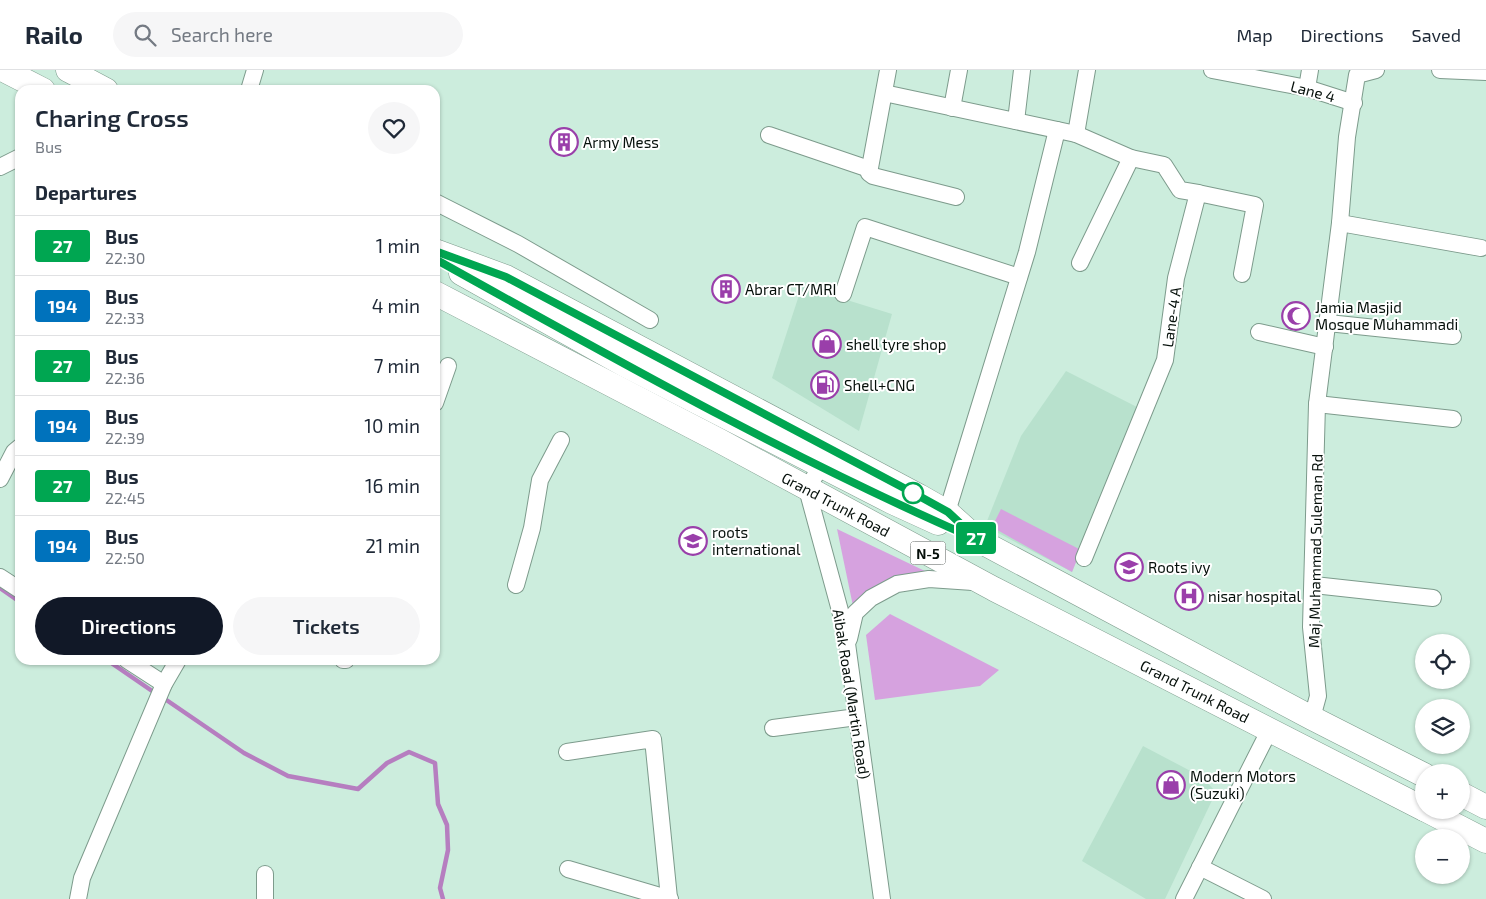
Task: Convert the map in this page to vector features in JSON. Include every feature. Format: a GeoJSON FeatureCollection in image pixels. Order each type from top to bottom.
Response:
{"type":"FeatureCollection","features":[{"type":"Feature","properties":{"kind":"highway"},"geometry":{"type":"LineString","coordinates":[[4,70],[33,85]]}},
{"type":"Feature","properties":{"kind":"highway"},"geometry":{"type":"LineString","coordinates":[[68,70],[96,85]]}},
{"type":"Feature","properties":{"kind":"highway","name":"Grand Trunk Road"},"geometry":{"type":"LineString","coordinates":[[440,253],[506,277],[948,512],[978,540]]}},
{"type":"Feature","properties":{"kind":"highway","name":"Grand Trunk Road"},"geometry":{"type":"LineString","coordinates":[[440,262],[625,365],[892,502],[978,540],[1312,718],[1415,770]]}},
{"type":"Feature","properties":{"kind":"highway","name":"Grand Trunk Road"},"geometry":{"type":"LineString","coordinates":[[440,296],[994,589],[1415,805]]}},
{"type":"Feature","properties":{"kind":"highway"},"geometry":{"type":"LineString","coordinates":[[1470,798],[1486,806]]}},
{"type":"Feature","properties":{"kind":"highway","name":"Grand Trunk Road"},"geometry":{"type":"LineString","coordinates":[[1443,819],[1486,841]]}},
{"type":"Feature","properties":{"kind":"street"},"geometry":{"type":"LineString","coordinates":[[250,85],[254,70]]}},
{"type":"Feature","properties":{"kind":"street"},"geometry":{"type":"LineString","coordinates":[[888,70],[869,173],[873,176],[956,197]]}},
{"type":"Feature","properties":{"kind":"street"},"geometry":{"type":"LineString","coordinates":[[952,108],[959,70]]}},
{"type":"Feature","properties":{"kind":"street"},"geometry":{"type":"LineString","coordinates":[[1016,121],[1022,70]]}},
{"type":"Feature","properties":{"kind":"street"},"geometry":{"type":"LineString","coordinates":[[1076,134],[1087,70]]}},
{"type":"Feature","properties":{"kind":"street","name":"Lane 4"},"geometry":{"type":"LineString","coordinates":[[1212,70],[1307,88],[1354,103]]}},
{"type":"Feature","properties":{"kind":"street"},"geometry":{"type":"LineString","coordinates":[[1307,88],[1310,70]]}},
{"type":"Feature","properties":{"kind":"street","name":"Maj Muhammad Suleman Rd"},"geometry":{"type":"LineString","coordinates":[[1312,718],[1318,696],[1311,627],[1314,585],[1313,513],[1317,464],[1317,404],[1340,223],[1347,137],[1358,75],[1376,70]]}},
{"type":"Feature","properties":{"kind":"street"},"geometry":{"type":"LineString","coordinates":[[1440,70],[1486,72]]}},
{"type":"Feature","properties":{"kind":"street"},"geometry":{"type":"LineString","coordinates":[[884,93],[1076,134],[1131,158],[1164,165],[1180,190],[1255,205],[1242,274]]}},
{"type":"Feature","properties":{"kind":"street"},"geometry":{"type":"LineString","coordinates":[[948,512],[1019,277],[1057,130]]}},
{"type":"Feature","properties":{"kind":"street"},"geometry":{"type":"LineString","coordinates":[[769,135],[869,169]]}},
{"type":"Feature","properties":{"kind":"street"},"geometry":{"type":"LineString","coordinates":[[1080,263],[1131,158]]}},
{"type":"Feature","properties":{"kind":"street"},"geometry":{"type":"LineString","coordinates":[[0,167],[15,160]]}},
{"type":"Feature","properties":{"kind":"street","name":"Lane-4 A"},"geometry":{"type":"LineString","coordinates":[[1084,558],[1165,360],[1176,278],[1198,194]]}},
{"type":"Feature","properties":{"kind":"street"},"geometry":{"type":"LineString","coordinates":[[440,205],[518,244],[650,320]]}},
{"type":"Feature","properties":{"kind":"street"},"geometry":{"type":"LineString","coordinates":[[1340,223],[1481,248]]}},
{"type":"Feature","properties":{"kind":"street"},"geometry":{"type":"LineString","coordinates":[[843,294],[866,226],[1019,277]]}},
{"type":"Feature","properties":{"kind":"street"},"geometry":{"type":"LineString","coordinates":[[1328,323],[1453,336]]}},
{"type":"Feature","properties":{"kind":"street"},"geometry":{"type":"LineString","coordinates":[[1259,332],[1325,347]]}},
{"type":"Feature","properties":{"kind":"street"},"geometry":{"type":"LineString","coordinates":[[440,389],[448,366]]}},
{"type":"Feature","properties":{"kind":"street"},"geometry":{"type":"LineString","coordinates":[[1317,404],[1453,420]]}},
{"type":"Feature","properties":{"kind":"street"},"geometry":{"type":"LineString","coordinates":[[516,585],[532,528],[540,480],[561,440]]}},
{"type":"Feature","properties":{"kind":"street"},"geometry":{"type":"LineString","coordinates":[[0,479],[15,451]]}},
{"type":"Feature","properties":{"kind":"street"},"geometry":{"type":"LineString","coordinates":[[807,489],[821,466]]}},
{"type":"Feature","properties":{"kind":"street","name":"Aibak Road (Martin Road)"},"geometry":{"type":"LineString","coordinates":[[807,489],[845,629],[882,899]]}},
{"type":"Feature","properties":{"kind":"street"},"geometry":{"type":"LineString","coordinates":[[0,576],[15,586]]}},
{"type":"Feature","properties":{"kind":"street"},"geometry":{"type":"LineString","coordinates":[[848,649],[855,613],[871,598],[897,584],[929,579],[969,580],[994,589]]}},
{"type":"Feature","properties":{"kind":"street"},"geometry":{"type":"LineString","coordinates":[[1314,585],[1433,598]]}},
{"type":"Feature","properties":{"kind":"street"},"geometry":{"type":"LineString","coordinates":[[132,665],[160,692]]}},
{"type":"Feature","properties":{"kind":"street"},"geometry":{"type":"LineString","coordinates":[[77,899],[82,878],[160,692],[175,665]]}},
{"type":"Feature","properties":{"kind":"street"},"geometry":{"type":"LineString","coordinates":[[773,728],[857,717]]}},
{"type":"Feature","properties":{"kind":"street"},"geometry":{"type":"LineString","coordinates":[[1184,899],[1270,729]]}},
{"type":"Feature","properties":{"kind":"street"},"geometry":{"type":"LineString","coordinates":[[567,752],[653,739],[669,899],[568,869]]}},
{"type":"Feature","properties":{"kind":"street"},"geometry":{"type":"LineString","coordinates":[[1200,867],[1263,899]]}},
{"type":"Feature","properties":{"kind":"street"},"geometry":{"type":"LineString","coordinates":[[265,874],[265,899]]}},
{"type":"Feature","properties":{"kind":"shaded area"},"geometry":{"type":"Polygon","coordinates":[[[802,286],[892,314],[859,431],[772,378],[802,286]]]}},
{"type":"Feature","properties":{"kind":"shaded area"},"geometry":{"type":"Polygon","coordinates":[[[1066,371],[1137,407],[1072,572],[985,526],[1021,436],[1066,371]]]}},
{"type":"Feature","properties":{"kind":"shaded area"},"geometry":{"type":"Polygon","coordinates":[[[1001,509],[1081,550],[1072,572],[992,527],[1001,509]]]}},
{"type":"Feature","properties":{"kind":"shaded area"},"geometry":{"type":"Polygon","coordinates":[[[837,529],[927,572],[853,606],[837,529]]]}},
{"type":"Feature","properties":{"kind":"shaded area"},"geometry":{"type":"Polygon","coordinates":[[[890,614],[999,670],[980,686],[875,700],[866,635],[890,614]]]}},
{"type":"Feature","properties":{"kind":"shaded area"},"geometry":{"type":"Polygon","coordinates":[[[1143,746],[1202,777],[1216,792],[1165,899],[1146,899],[1082,861],[1143,746]]]}},
{"type":"Feature","properties":{"kind":"waterway"},"geometry":{"type":"LineString","coordinates":[[0,588],[15,598]]}},
{"type":"Feature","properties":{"kind":"waterway"},"geometry":{"type":"LineString","coordinates":[[114,665],[155,693]]}},
{"type":"Feature","properties":{"kind":"waterway"},"geometry":{"type":"LineString","coordinates":[[162,697],[244,753],[288,776],[358,789],[387,763],[409,752],[435,763],[438,804],[447,825],[448,850],[440,888],[443,899]]}},
{"type":"Feature","properties":{"kind":"bus line","name":"27"},"geometry":{"type":"LineString","coordinates":[[440,253],[506,277],[563,309],[919,496],[948,512],[978,540],[892,502],[642,374],[440,262]]}},
{"type":"Feature","properties":{"kind":"place","name":"Army Mess"},"geometry":{"type":"Point","coordinates":[564,142]}},
{"type":"Feature","properties":{"kind":"place","name":"Abrar CT/MRI"},"geometry":{"type":"Point","coordinates":[726,289]}},
{"type":"Feature","properties":{"kind":"place","name":"Jamia Masjid Mosque Muhammadi"},"geometry":{"type":"Point","coordinates":[1296,316]}},
{"type":"Feature","properties":{"kind":"place","name":"shell tyre shop"},"geometry":{"type":"Point","coordinates":[827,344]}},
{"type":"Feature","properties":{"kind":"place","name":"Shell+CNG"},"geometry":{"type":"Point","coordinates":[825,385]}},
{"type":"Feature","properties":{"kind":"place","name":"roots international"},"geometry":{"type":"Point","coordinates":[693,541]}},
{"type":"Feature","properties":{"kind":"place","name":"Roots ivy"},"geometry":{"type":"Point","coordinates":[1129,567]}},
{"type":"Feature","properties":{"kind":"place","name":"nisar hospital"},"geometry":{"type":"Point","coordinates":[1189,596]}},
{"type":"Feature","properties":{"kind":"place","name":"Modern Motors (Suzuki)"},"geometry":{"type":"Point","coordinates":[1171,785]}}]}
